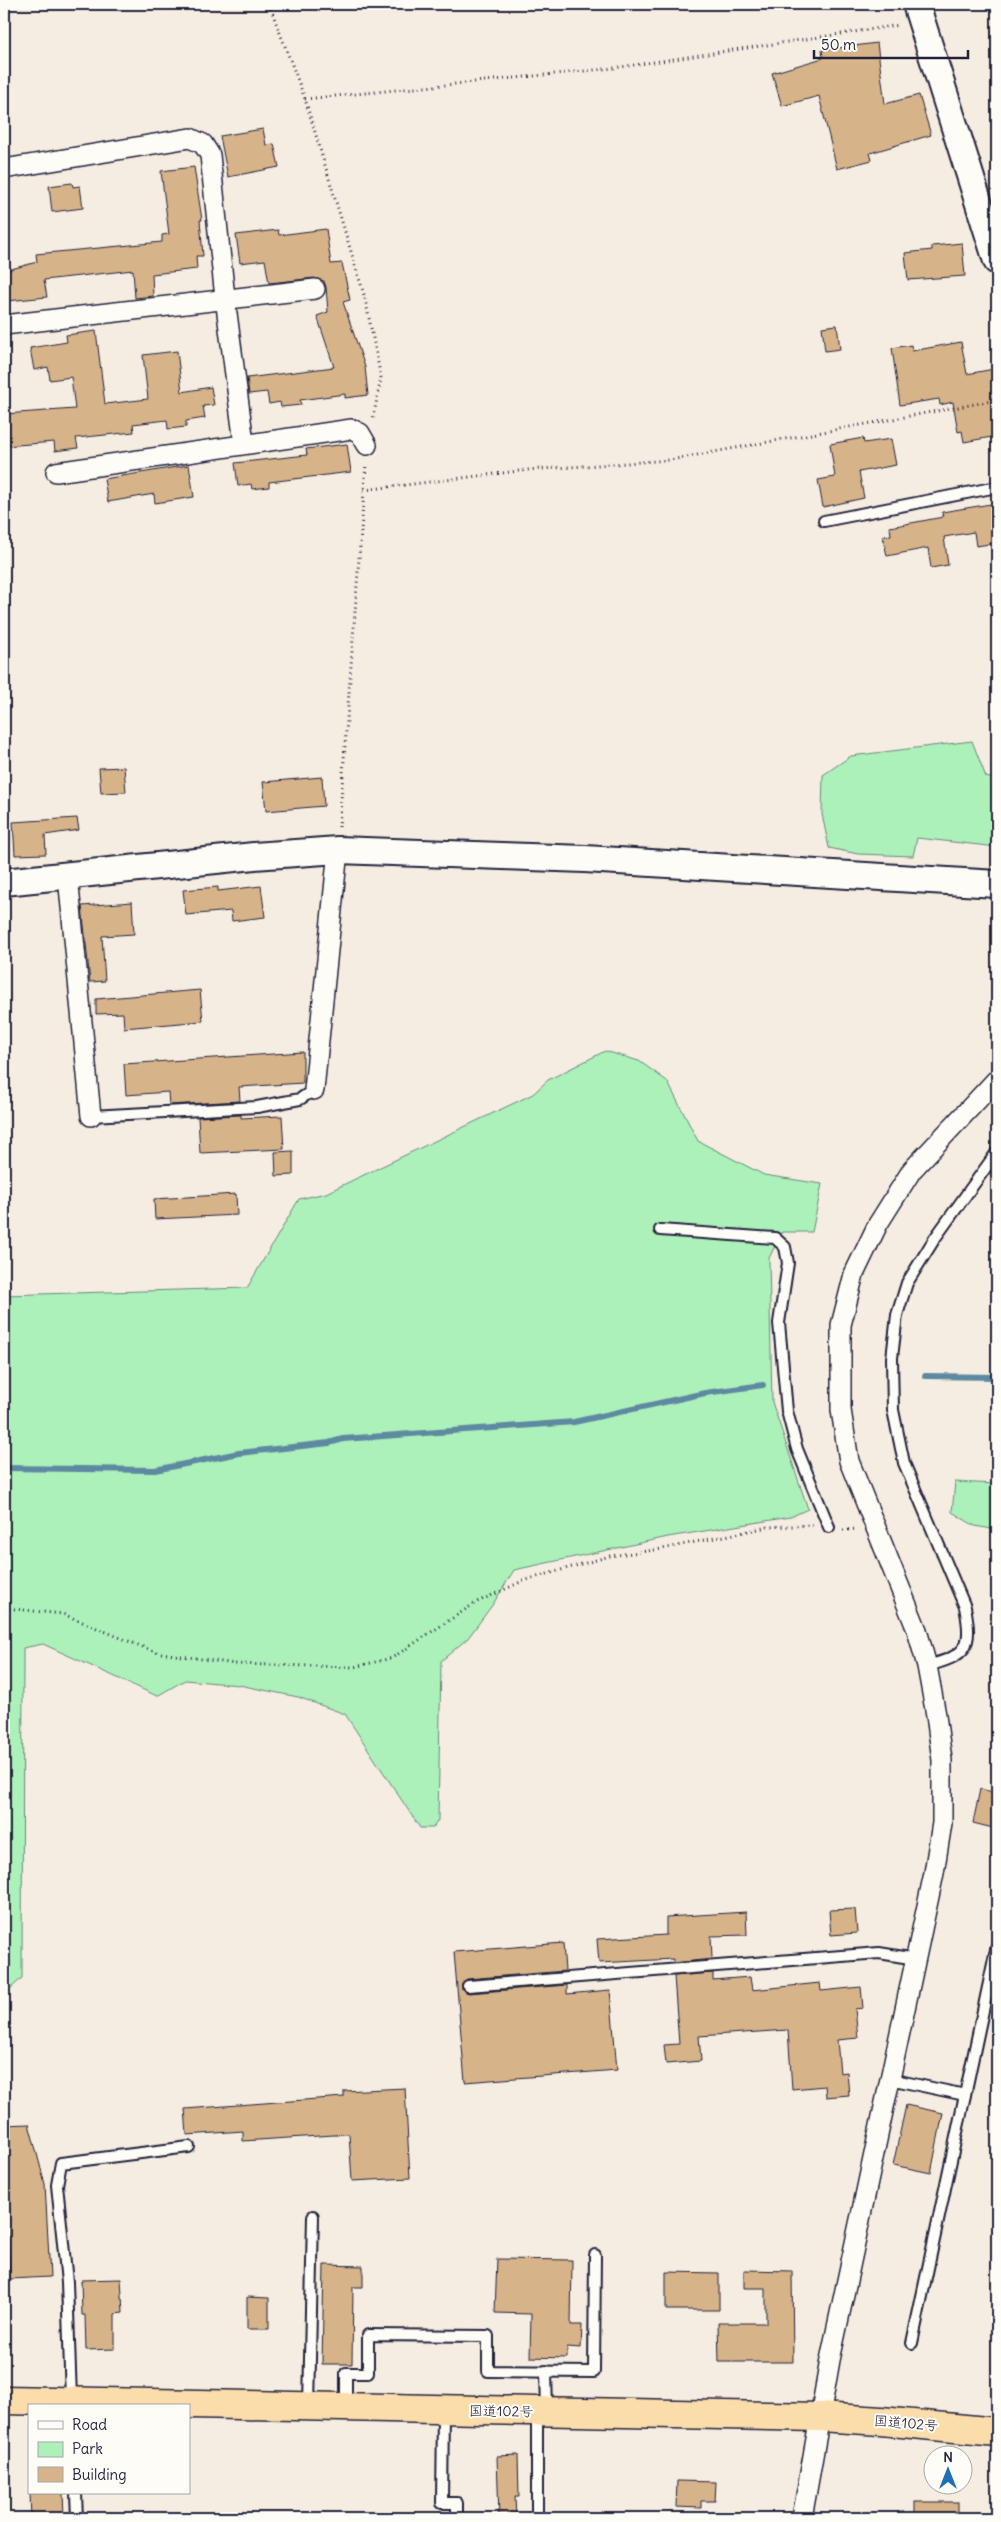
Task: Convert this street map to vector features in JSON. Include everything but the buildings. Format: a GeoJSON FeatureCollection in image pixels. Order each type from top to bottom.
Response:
{"type":"FeatureCollection","features":[{"type":"Feature","properties":{"kind":"highway","name":"国道102号"},"geometry":{"type":"LineString","coordinates":[[4,2400],[71,2404]]}},
{"type":"Feature","properties":{"kind":"highway","name":"国道102号"},"geometry":{"type":"LineString","coordinates":[[190,2406],[820,2417],[997,2432]]}},
{"type":"Feature","properties":{"kind":"street"},"geometry":{"type":"LineString","coordinates":[[919,13],[997,261]]}},
{"type":"Feature","properties":{"kind":"street"},"geometry":{"type":"LineString","coordinates":[[4,169],[190,138],[202,144],[210,155],[225,298],[244,443]]}},
{"type":"Feature","properties":{"kind":"street"},"geometry":{"type":"LineString","coordinates":[[4,325],[315,289]]}},
{"type":"Feature","properties":{"kind":"street"},"geometry":{"type":"LineString","coordinates":[[56,472],[244,443],[352,429],[360,434],[368,445]]}},
{"type":"Feature","properties":{"kind":"street"},"geometry":{"type":"LineString","coordinates":[[314,1090],[338,850]]}},
{"type":"Feature","properties":{"kind":"street"},"geometry":{"type":"LineString","coordinates":[[4,882],[254,856],[338,850],[585,860],[997,884]]}},
{"type":"Feature","properties":{"kind":"street"},"geometry":{"type":"LineString","coordinates":[[68,876],[91,1116]]}},
{"type":"Feature","properties":{"kind":"street"},"geometry":{"type":"LineString","coordinates":[[802,2518],[830,2360],[934,1873],[942,1823],[942,1760],[927,1666],[908,1603],[849,1461],[842,1410],[841,1325],[854,1274],[878,1224],[912,1170],[997,1079]]}},
{"type":"Feature","properties":{"kind":"lane"},"geometry":{"type":"LineString","coordinates":[[824,521],[997,487]]}},
{"type":"Feature","properties":{"kind":"lane"},"geometry":{"type":"LineString","coordinates":[[91,1116],[257,1106],[300,1099],[314,1090]]}},
{"type":"Feature","properties":{"kind":"lane"},"geometry":{"type":"LineString","coordinates":[[927,1666],[953,1659],[968,1644],[969,1630],[965,1607],[904,1463],[893,1410],[892,1358],[897,1316],[907,1284],[921,1261],[997,1152]]}},
{"type":"Feature","properties":{"kind":"lane"},"geometry":{"type":"LineString","coordinates":[[660,1230],[775,1238],[785,1247],[788,1263],[780,1323],[787,1411],[797,1449],[829,1527]]}},
{"type":"Feature","properties":{"kind":"lane"},"geometry":{"type":"LineString","coordinates":[[912,2343],[997,1945]]}},
{"type":"Feature","properties":{"kind":"lane"},"geometry":{"type":"LineString","coordinates":[[468,1986],[879,1953],[916,1959]]}},
{"type":"Feature","properties":{"kind":"lane"},"geometry":{"type":"LineString","coordinates":[[890,2079],[965,2095]]}},
{"type":"Feature","properties":{"kind":"lane"},"geometry":{"type":"LineString","coordinates":[[71,2404],[67,2282],[56,2184],[61,2163],[189,2147]]}},
{"type":"Feature","properties":{"kind":"lane"},"geometry":{"type":"LineString","coordinates":[[309,2407],[313,2216]]}},
{"type":"Feature","properties":{"kind":"lane"},"geometry":{"type":"LineString","coordinates":[[346,2408],[346,2373],[368,2373],[368,2335],[488,2336],[488,2371],[594,2372],[595,2255]]}},
{"type":"Feature","properties":{"kind":"lane"},"geometry":{"type":"LineString","coordinates":[[537,2518],[546,2371]]}},
{"type":"Feature","properties":{"kind":"lane"},"geometry":{"type":"LineString","coordinates":[[443,2410],[442,2503],[457,2503],[457,2518]]}},
{"type":"Feature","properties":{"kind":"lane"},"geometry":{"type":"LineString","coordinates":[[76,2494],[77,2518]]}},
{"type":"Feature","properties":{"kind":"path"},"geometry":{"type":"LineString","coordinates":[[269,4],[305,99],[365,298],[382,378],[368,445],[338,850]]}},
{"type":"Feature","properties":{"kind":"path"},"geometry":{"type":"LineString","coordinates":[[305,99],[614,68],[919,13]]}},
{"type":"Feature","properties":{"kind":"path"},"geometry":{"type":"LineString","coordinates":[[364,490],[527,470],[670,460],[997,400]]}},
{"type":"Feature","properties":{"kind":"path"},"geometry":{"type":"LineString","coordinates":[[4,1608],[63,1614],[155,1652],[235,1664],[354,1667],[392,1658],[477,1602],[522,1581],[610,1556],[662,1548],[768,1527],[809,1524],[846,1530],[875,1526]]}},
{"type":"Feature","properties":{"kind":"green space"},"geometry":{"type":"Polygon","coordinates":[[[972,741],[986,777],[997,780],[997,847],[917,838],[913,856],[858,854],[829,848],[822,814],[823,775],[851,756],[972,741]]]}},
{"type":"Feature","properties":{"kind":"green space"},"geometry":{"type":"Polygon","coordinates":[[[605,1051],[639,1061],[667,1081],[698,1141],[764,1175],[822,1184],[812,1232],[782,1232],[769,1258],[772,1402],[808,1509],[790,1517],[668,1537],[514,1570],[493,1604],[468,1638],[441,1661],[438,1820],[433,1828],[420,1828],[345,1714],[298,1697],[239,1685],[185,1680],[157,1696],[43,1644],[23,1648],[22,1978],[10,1989],[4,1987],[4,1295],[247,1288],[299,1199],[326,1193],[533,1094],[548,1080],[605,1051]]]}},
{"type":"Feature","properties":{"kind":"green space"},"geometry":{"type":"Polygon","coordinates":[[[955,1482],[997,1484],[997,1530],[975,1526],[952,1512],[955,1482]]]}},
{"type":"Feature","properties":{"kind":"waterway"},"geometry":{"type":"LineString","coordinates":[[925,1376],[997,1377]]}},
{"type":"Feature","properties":{"kind":"waterway"},"geometry":{"type":"LineString","coordinates":[[4,1468],[155,1470],[239,1453],[329,1443],[343,1439],[574,1422],[705,1393],[763,1385]]}}]}
